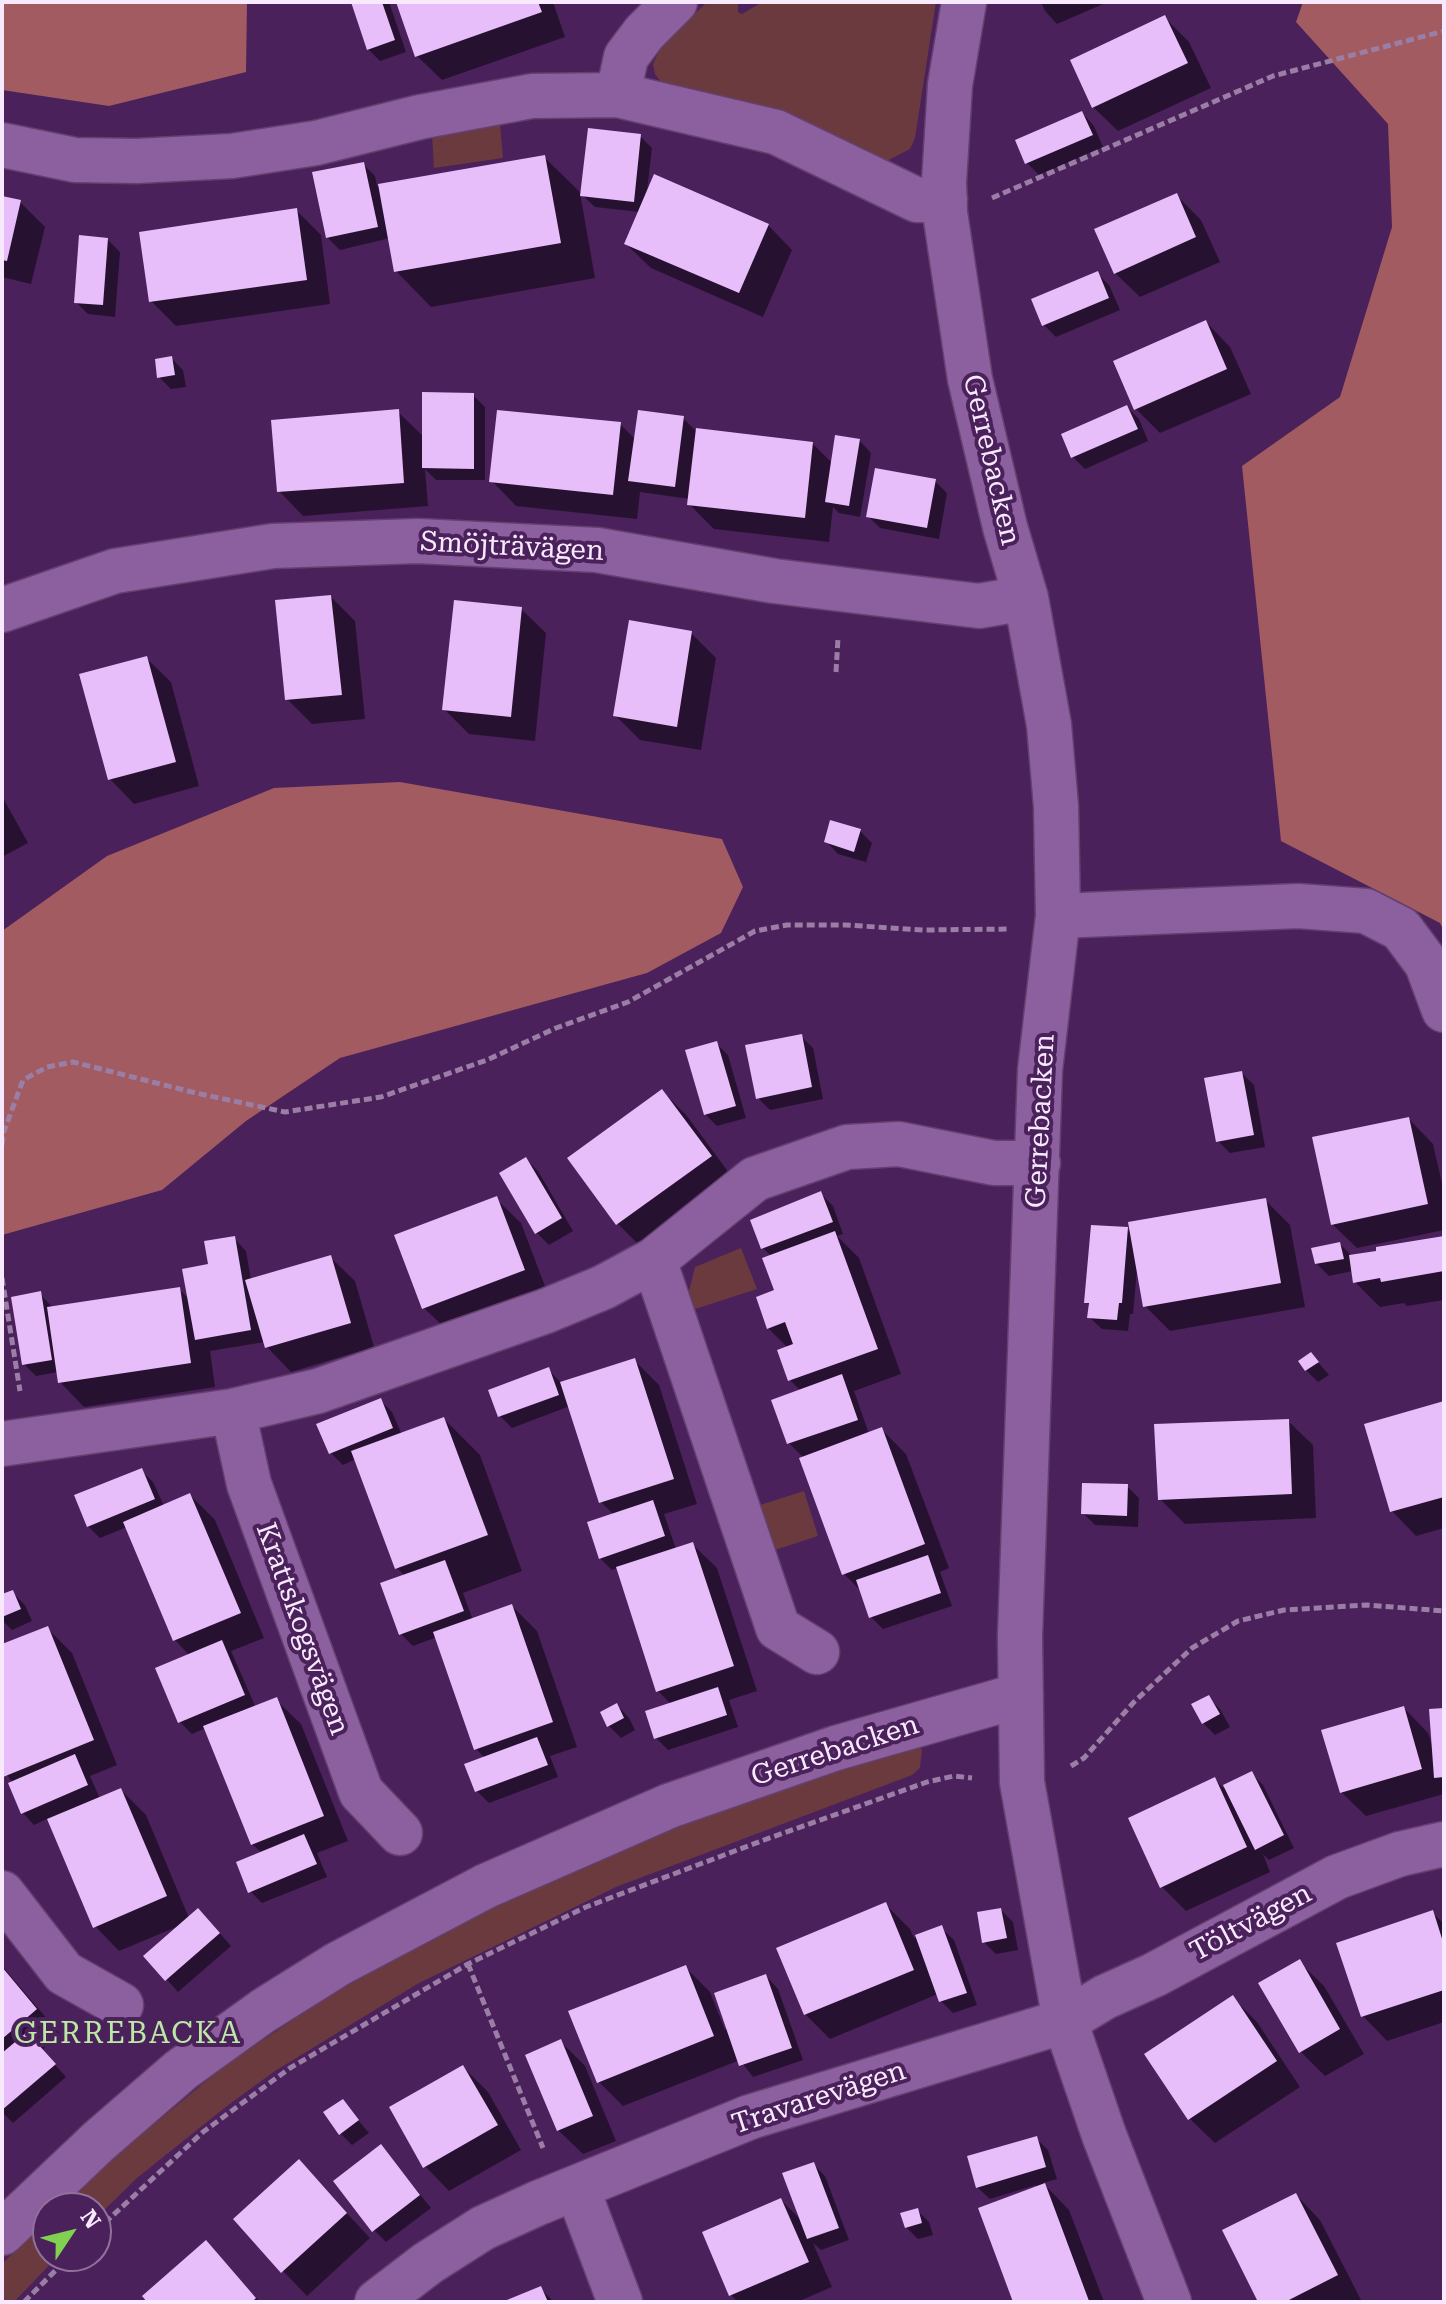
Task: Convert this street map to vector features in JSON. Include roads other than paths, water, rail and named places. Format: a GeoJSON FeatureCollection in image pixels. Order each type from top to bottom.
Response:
{"type":"FeatureCollection","features":[{"type":"Feature","properties":{"kind":"street"},"geometry":{"type":"LineString","coordinates":[[618,95],[626,57],[644,33],[675,2]]}},
{"type":"Feature","properties":{"kind":"street","name":"Gerrebacken"},"geometry":{"type":"LineString","coordinates":[[2,2233],[99,2141],[181,2070],[263,2011],[338,1964],[486,1886],[669,1806],[836,1748],[1021,1695],[1020,1636],[1040,1070],[1057,922],[1056,806],[1049,725],[1026,598],[1005,527],[970,379],[945,206],[950,85],[964,2]]}},
{"type":"Feature","properties":{"kind":"street"},"geometry":{"type":"LineString","coordinates":[[2,145],[75,160],[137,161],[232,156],[316,143],[420,117],[532,96],[618,95],[776,132],[917,200],[945,206]]}},
{"type":"Feature","properties":{"kind":"street","name":"Smöjträvägen"},"geometry":{"type":"LineString","coordinates":[[2,610],[115,571],[273,546],[418,541],[597,550],[774,581],[979,606],[1026,598]]}},
{"type":"Feature","properties":{"kind":"street"},"geometry":{"type":"LineString","coordinates":[[1057,922],[1298,906],[1366,911],[1401,929],[1427,964],[1444,1010]]}},
{"type":"Feature","properties":{"kind":"street"},"geometry":{"type":"LineString","coordinates":[[15,1442],[233,1411],[318,1391],[546,1311],[604,1287],[654,1260],[755,1179],[847,1147],[899,1144],[994,1163],[1038,1163]]}},
{"type":"Feature","properties":{"kind":"street"},"geometry":{"type":"LineString","coordinates":[[654,1260],[778,1628],[817,1652]]}},
{"type":"Feature","properties":{"kind":"street","name":"Krattskogsvägen"},"geometry":{"type":"LineString","coordinates":[[233,1411],[249,1484],[361,1792],[400,1833]]}},
{"type":"Feature","properties":{"kind":"street"},"geometry":{"type":"LineString","coordinates":[[1021,1695],[1022,1782],[1065,2021],[1109,2150],[1169,2302]]}},
{"type":"Feature","properties":{"kind":"street","name":"Töltvägen"},"geometry":{"type":"LineString","coordinates":[[1065,2021],[1105,1997],[1154,1975],[1337,1877],[1400,1854],[1444,1844]]}},
{"type":"Feature","properties":{"kind":"street"},"geometry":{"type":"LineString","coordinates":[[2,1893],[64,1973],[121,2005]]}},
{"type":"Feature","properties":{"kind":"street","name":"Travarevägen"},"geometry":{"type":"LineString","coordinates":[[377,2302],[428,2263],[483,2228],[750,2117],[1065,2021]]}},
{"type":"Feature","properties":{"kind":"street"},"geometry":{"type":"LineString","coordinates":[[569,2191],[620,2302]]}},
{"type":"Feature","properties":{"kind":"district","name":"GERREBACKA"},"geometry":{"type":"Point","coordinates":[128,2034]}}]}
